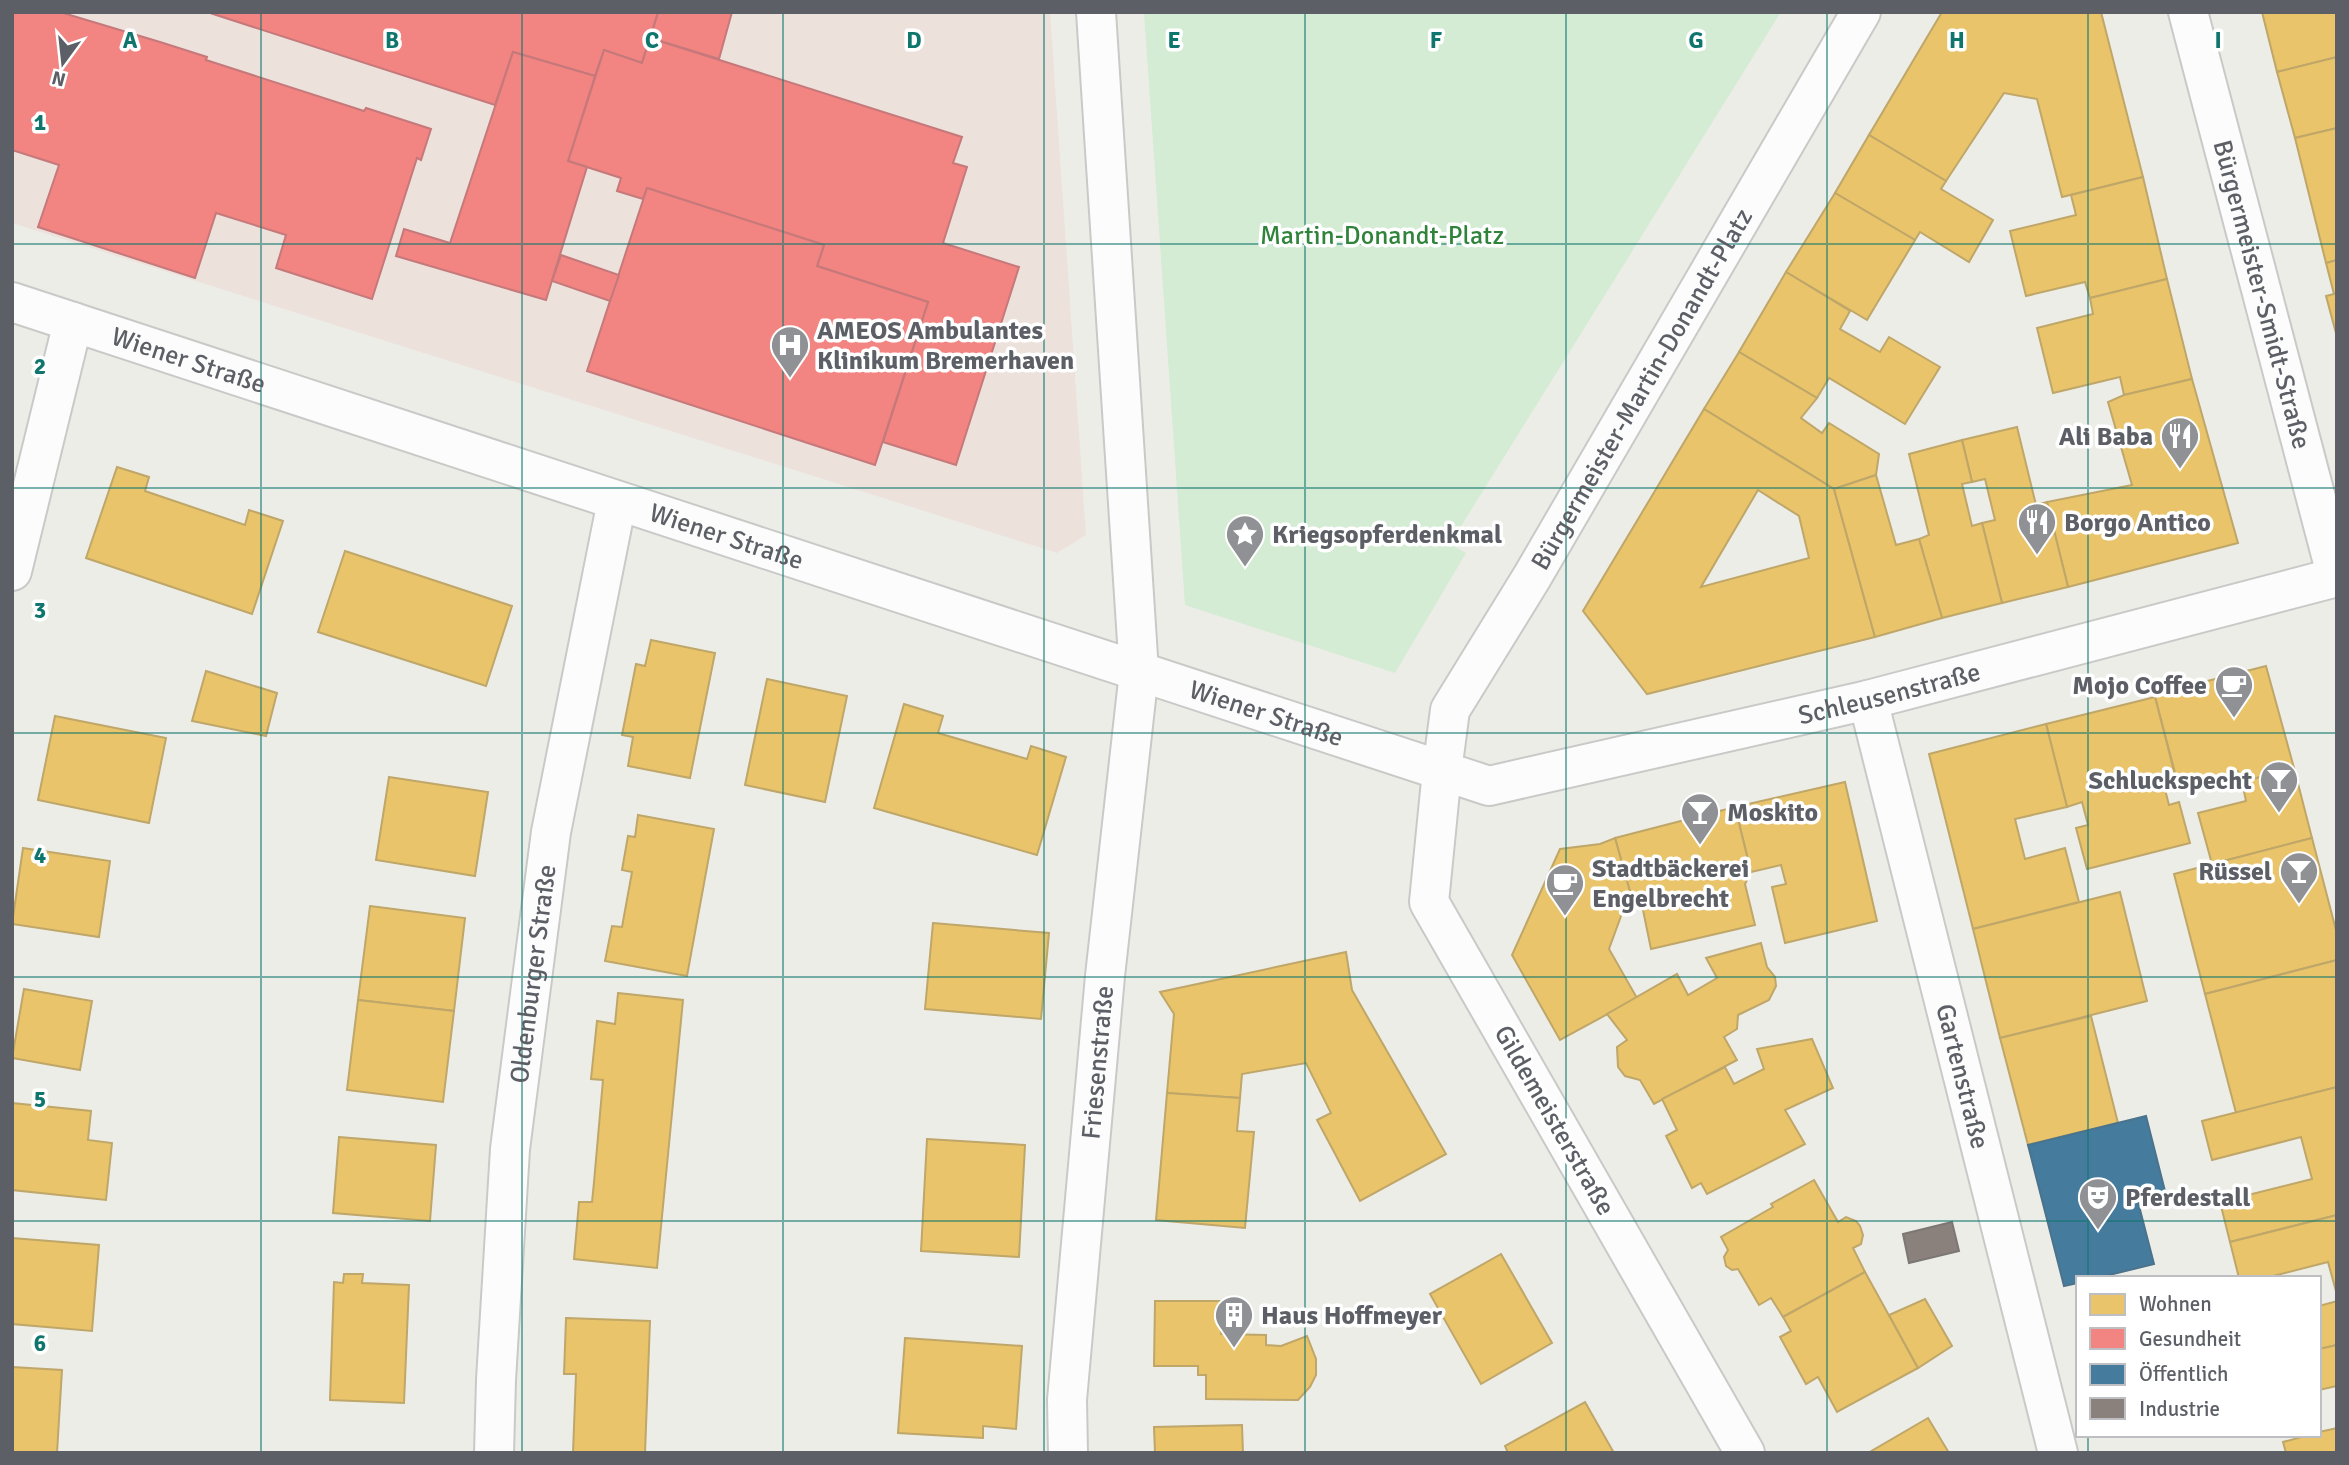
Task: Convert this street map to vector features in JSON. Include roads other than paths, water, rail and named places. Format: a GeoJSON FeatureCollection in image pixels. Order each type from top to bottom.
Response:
{"type":"FeatureCollection","features":[{"type":"Feature","properties":{"kind":"street"},"geometry":{"type":"LineString","coordinates":[[1096,12],[1139,672]]}},
{"type":"Feature","properties":{"kind":"street","name":"Bürgermeister-Martin-Donandt-Platz"},"geometry":{"type":"LineString","coordinates":[[1441,771],[1450,710],[1532,577],[1861,12]]}},
{"type":"Feature","properties":{"kind":"street","name":"Bürgermeister-Smidt-Straße"},"geometry":{"type":"LineString","coordinates":[[2188,12],[2337,577]]}},
{"type":"Feature","properties":{"kind":"street","name":"Wiener Straße"},"geometry":{"type":"LineString","coordinates":[[12,302],[1441,771]]}},
{"type":"Feature","properties":{"kind":"street"},"geometry":{"type":"LineString","coordinates":[[12,570],[73,322]]}},
{"type":"Feature","properties":{"kind":"street","name":"Oldenburger Straße"},"geometry":{"type":"LineString","coordinates":[[494,1453],[510,1150],[551,832],[617,500]]}},
{"type":"Feature","properties":{"kind":"street","name":"Schleusenstraße"},"geometry":{"type":"LineString","coordinates":[[1441,771],[1489,786],[1868,700],[2337,577]]}},
{"type":"Feature","properties":{"kind":"street","name":"Friesenstraße"},"geometry":{"type":"LineString","coordinates":[[1068,1453],[1067,1400],[1070,1359],[1105,976],[1139,672]]}},
{"type":"Feature","properties":{"kind":"street","name":"Gartenstraße"},"geometry":{"type":"LineString","coordinates":[[1868,700],[2058,1453]]}},
{"type":"Feature","properties":{"kind":"street","name":"Gildemeisterstraße"},"geometry":{"type":"LineString","coordinates":[[1441,771],[1429,902],[1745,1453]]}},
{"type":"Feature","properties":{"kind":"place","name":"AMEOS Ambulantes Klinikum Bremerhaven"},"geometry":{"type":"Point","coordinates":[790,379]}},
{"type":"Feature","properties":{"kind":"place","name":"Ali Baba"},"geometry":{"type":"Point","coordinates":[2180,470]}},
{"type":"Feature","properties":{"kind":"place","name":"Borgo Antico"},"geometry":{"type":"Point","coordinates":[2037,556]}},
{"type":"Feature","properties":{"kind":"place","name":"Kriegsopferdenkmal"},"geometry":{"type":"Point","coordinates":[1245,568]}},
{"type":"Feature","properties":{"kind":"place","name":"Mojo Coffee"},"geometry":{"type":"Point","coordinates":[2234,719]}},
{"type":"Feature","properties":{"kind":"place","name":"Schluckspecht"},"geometry":{"type":"Point","coordinates":[2279,814]}},
{"type":"Feature","properties":{"kind":"place","name":"Moskito"},"geometry":{"type":"Point","coordinates":[1700,846]}},
{"type":"Feature","properties":{"kind":"place","name":"Rüssel"},"geometry":{"type":"Point","coordinates":[2299,905]}},
{"type":"Feature","properties":{"kind":"place","name":"Stadtbäckerei Engelbrecht"},"geometry":{"type":"Point","coordinates":[1565,917]}},
{"type":"Feature","properties":{"kind":"place","name":"Pferdestall"},"geometry":{"type":"Point","coordinates":[2098,1231]}},
{"type":"Feature","properties":{"kind":"place","name":"Haus Hoffmeyer"},"geometry":{"type":"Point","coordinates":[1234,1349]}},
{"type":"Feature","properties":{"kind":"park label","name":"Martin-Donandt-Platz"},"geometry":{"type":"Point","coordinates":[1382,235]}}]}
